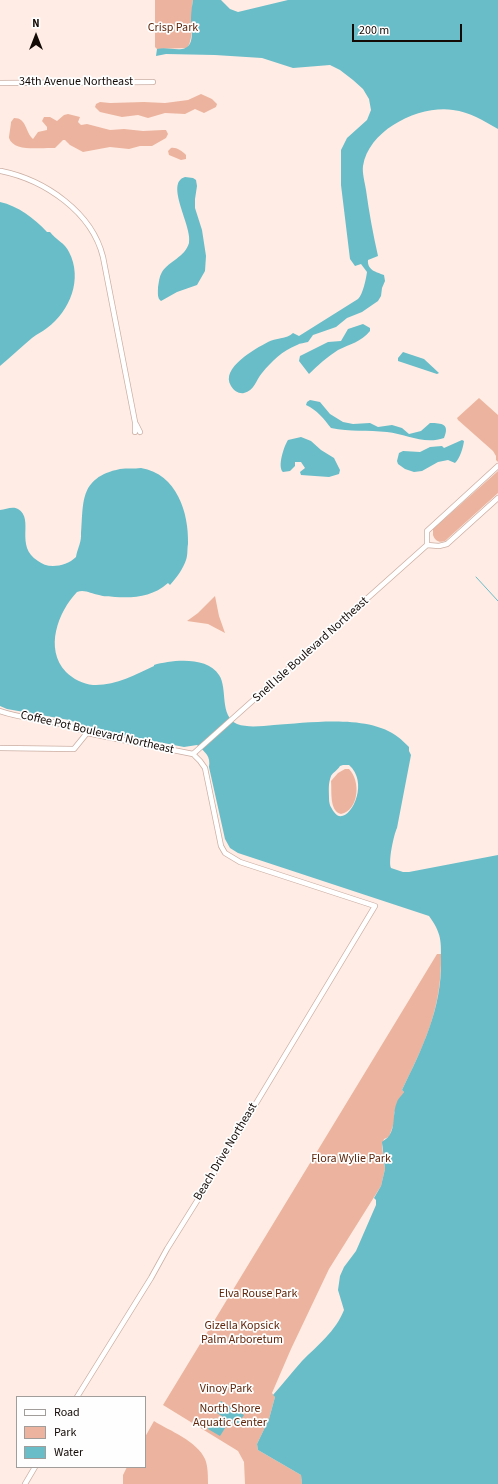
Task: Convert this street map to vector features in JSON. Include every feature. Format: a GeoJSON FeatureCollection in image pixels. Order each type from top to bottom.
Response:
{"type":"FeatureCollection","features":[{"type":"Feature","properties":{"kind":"street","name":"34th Avenue Northeast"},"geometry":{"type":"LineString","coordinates":[[0,83],[153,82]]}},
{"type":"Feature","properties":{"kind":"street"},"geometry":{"type":"LineString","coordinates":[[2,171],[29,179],[43,186],[84,219],[95,235],[100,247],[138,432]]}},
{"type":"Feature","properties":{"kind":"street"},"geometry":{"type":"LineString","coordinates":[[498,466],[427,531],[428,545],[439,546],[447,544],[498,498]]}},
{"type":"Feature","properties":{"kind":"street","name":"Snell Isle Boulevard Northeast"},"geometry":{"type":"LineString","coordinates":[[193,754],[428,545]]}},
{"type":"Feature","properties":{"kind":"street","name":"Coffee Pot Boulevard Northeast"},"geometry":{"type":"LineString","coordinates":[[0,711],[57,722],[77,728],[87,733],[193,754]]}},
{"type":"Feature","properties":{"kind":"street"},"geometry":{"type":"LineString","coordinates":[[0,748],[74,749],[87,733]]}},
{"type":"Feature","properties":{"kind":"street","name":"Beach Drive Northeast"},"geometry":{"type":"LineString","coordinates":[[78,1396],[151,1278],[167,1249],[375,906],[240,862],[225,853],[221,846],[204,768],[193,754]]}},
{"type":"Feature","properties":{"kind":"street"},"geometry":{"type":"LineString","coordinates":[[25,1484],[34,1468]]}},
{"type":"Feature","properties":{"kind":"green space","name":"Crisp Park"},"geometry":{"type":"Polygon","coordinates":[[[155,0],[193,0],[192,32],[187,48],[157,49],[155,47],[155,0]]]}},
{"type":"Feature","properties":{"kind":"green space"},"geometry":{"type":"Polygon","coordinates":[[[201,94],[212,99],[217,104],[216,107],[204,113],[195,109],[185,114],[165,113],[148,118],[138,115],[122,117],[100,112],[95,107],[96,104],[100,102],[165,103],[188,100],[201,94]]]}},
{"type":"Feature","properties":{"kind":"green space"},"geometry":{"type":"Polygon","coordinates":[[[68,114],[80,117],[78,122],[81,125],[87,124],[110,130],[166,130],[168,134],[166,138],[152,146],[140,146],[129,149],[110,147],[83,152],[70,145],[65,140],[63,140],[55,148],[29,148],[17,146],[12,143],[9,138],[11,122],[14,118],[21,120],[24,123],[28,133],[33,139],[38,132],[47,130],[47,127],[42,121],[44,117],[50,117],[57,121],[64,115],[68,114]]]}},
{"type":"Feature","properties":{"kind":"green space"},"geometry":{"type":"Polygon","coordinates":[[[171,148],[183,152],[186,155],[186,159],[181,160],[169,155],[168,151],[171,148]]]}},
{"type":"Feature","properties":{"kind":"green space"},"geometry":{"type":"Polygon","coordinates":[[[479,398],[498,415],[498,462],[493,451],[457,418],[479,398]]]}},
{"type":"Feature","properties":{"kind":"green space"},"geometry":{"type":"Polygon","coordinates":[[[498,471],[498,493],[445,541],[439,542],[436,540],[433,535],[433,529],[498,471]]]}},
{"type":"Feature","properties":{"kind":"green space"},"geometry":{"type":"Polygon","coordinates":[[[215,596],[219,616],[225,633],[208,624],[187,621],[198,613],[215,596]]]}},
{"type":"Feature","properties":{"kind":"green space"},"geometry":{"type":"Polygon","coordinates":[[[345,769],[349,769],[353,774],[356,794],[352,807],[341,814],[337,812],[333,805],[331,781],[338,773],[345,769]]]}},
{"type":"Feature","properties":{"kind":"green space","name":"Vinoy Park"},"geometry":{"type":"Polygon","coordinates":[[[437,954],[441,954],[441,973],[435,1008],[425,1041],[402,1090],[404,1092],[394,1113],[394,1123],[389,1137],[384,1139],[382,1146],[385,1169],[381,1186],[329,1269],[272,1393],[275,1397],[269,1419],[257,1444],[258,1450],[301,1475],[302,1484],[245,1484],[244,1462],[238,1451],[163,1405],[437,954]]]}},
{"type":"Feature","properties":{"kind":"green space"},"geometry":{"type":"Polygon","coordinates":[[[154,1421],[190,1442],[205,1459],[207,1465],[208,1484],[123,1484],[123,1475],[126,1468],[146,1468],[146,1435],[154,1421]]]}},
{"type":"Feature","properties":{"kind":"water"},"geometry":{"type":"Polygon","coordinates":[[[193,0],[221,0],[230,9],[238,12],[288,0],[498,0],[498,129],[477,117],[459,111],[440,109],[426,111],[398,122],[385,131],[375,141],[367,153],[363,166],[363,172],[378,256],[368,260],[368,263],[373,270],[384,275],[385,281],[381,296],[378,301],[362,312],[347,318],[336,327],[313,335],[308,342],[298,344],[282,353],[260,376],[253,388],[244,393],[238,393],[231,386],[229,379],[230,373],[234,366],[240,360],[255,349],[271,341],[293,333],[299,336],[358,299],[361,294],[367,272],[361,264],[355,266],[350,259],[341,185],[341,150],[347,138],[367,120],[371,110],[369,99],[363,89],[340,70],[330,65],[293,68],[262,58],[166,54],[156,56],[157,49],[182,49],[189,45],[192,37],[191,16],[193,0]]]}},
{"type":"Feature","properties":{"kind":"water"},"geometry":{"type":"Polygon","coordinates":[[[185,177],[196,180],[197,186],[195,208],[202,230],[206,256],[205,271],[197,285],[177,292],[161,301],[159,298],[158,287],[161,274],[165,268],[184,252],[189,243],[189,236],[177,188],[179,181],[185,177]]]}},
{"type":"Feature","properties":{"kind":"water"},"geometry":{"type":"Polygon","coordinates":[[[0,202],[13,206],[25,213],[63,244],[69,252],[75,273],[72,294],[62,313],[47,328],[32,338],[0,366],[0,202]]]}},
{"type":"Feature","properties":{"kind":"water"},"geometry":{"type":"Polygon","coordinates":[[[363,324],[370,328],[367,335],[338,350],[309,374],[299,361],[300,356],[328,342],[341,341],[348,329],[363,324]]]}},
{"type":"Feature","properties":{"kind":"water"},"geometry":{"type":"Polygon","coordinates":[[[403,352],[424,359],[439,373],[437,374],[398,361],[398,358],[403,352]]]}},
{"type":"Feature","properties":{"kind":"water"},"geometry":{"type":"Polygon","coordinates":[[[310,400],[320,402],[330,414],[343,422],[353,424],[370,423],[378,427],[392,425],[402,428],[409,434],[421,431],[430,423],[438,423],[444,425],[446,433],[444,438],[437,440],[422,440],[387,432],[331,428],[317,412],[306,405],[310,400]]]}},
{"type":"Feature","properties":{"kind":"water"},"geometry":{"type":"Polygon","coordinates":[[[301,437],[311,441],[321,450],[334,458],[340,470],[339,474],[329,477],[301,475],[300,472],[305,468],[301,462],[295,462],[295,466],[290,471],[283,472],[281,469],[281,461],[286,443],[288,440],[301,437]]]}},
{"type":"Feature","properties":{"kind":"water"},"geometry":{"type":"Polygon","coordinates":[[[462,440],[464,441],[462,450],[455,463],[448,460],[438,462],[422,471],[414,472],[405,469],[398,464],[397,461],[399,453],[403,451],[420,452],[430,447],[442,446],[444,448],[462,440]]]}},
{"type":"Feature","properties":{"kind":"water"},"geometry":{"type":"Polygon","coordinates":[[[141,468],[164,478],[178,497],[183,508],[188,532],[186,560],[180,573],[170,585],[168,583],[162,588],[143,596],[103,596],[85,591],[77,592],[64,610],[56,631],[56,653],[59,663],[66,672],[82,682],[93,685],[101,685],[117,682],[161,663],[179,661],[198,662],[214,669],[219,675],[222,681],[228,715],[231,720],[237,724],[255,726],[338,722],[371,725],[386,730],[398,737],[409,747],[411,755],[397,828],[394,836],[390,860],[391,868],[403,872],[409,872],[498,855],[498,1484],[302,1484],[301,1475],[258,1450],[257,1444],[269,1419],[275,1397],[273,1395],[302,1361],[331,1331],[341,1318],[344,1310],[338,1290],[340,1276],[344,1267],[356,1251],[376,1205],[376,1200],[374,1198],[381,1186],[385,1169],[382,1142],[391,1132],[397,1102],[404,1092],[402,1090],[417,1059],[434,1012],[440,978],[441,943],[439,933],[429,916],[238,853],[230,848],[225,839],[209,767],[209,760],[205,752],[197,745],[184,747],[92,729],[69,720],[7,709],[0,706],[0,510],[14,508],[23,513],[25,519],[27,548],[31,555],[45,565],[62,565],[76,557],[81,539],[82,513],[86,494],[90,485],[106,473],[120,469],[141,468]],[[349,765],[340,766],[331,776],[329,782],[330,803],[334,812],[339,816],[345,815],[350,810],[355,803],[358,793],[358,783],[355,774],[349,765]]]}},
{"type":"Feature","properties":{"kind":"water"},"geometry":{"type":"Polygon","coordinates":[[[221,1401],[244,1415],[237,1426],[214,1411],[221,1401]]]}},
{"type":"Feature","properties":{"kind":"water"},"geometry":{"type":"Polygon","coordinates":[[[215,1418],[227,1425],[220,1436],[208,1429],[215,1418]]]}},
{"type":"Feature","properties":{"kind":"waterway"},"geometry":{"type":"LineString","coordinates":[[476,577],[498,601]]}},
{"type":"Feature","properties":{"kind":"park label","name":"Flora Wylie Park"},"geometry":{"type":"Point","coordinates":[351,1159]}},
{"type":"Feature","properties":{"kind":"park label","name":"Elva Rouse Park"},"geometry":{"type":"Point","coordinates":[258,1294]}},
{"type":"Feature","properties":{"kind":"park label","name":"Gizella Kopsick Palm Arboretum"},"geometry":{"type":"Point","coordinates":[242,1333]}},
{"type":"Feature","properties":{"kind":"park label","name":"North Shore Aquatic Center"},"geometry":{"type":"Point","coordinates":[230,1416]}}]}
